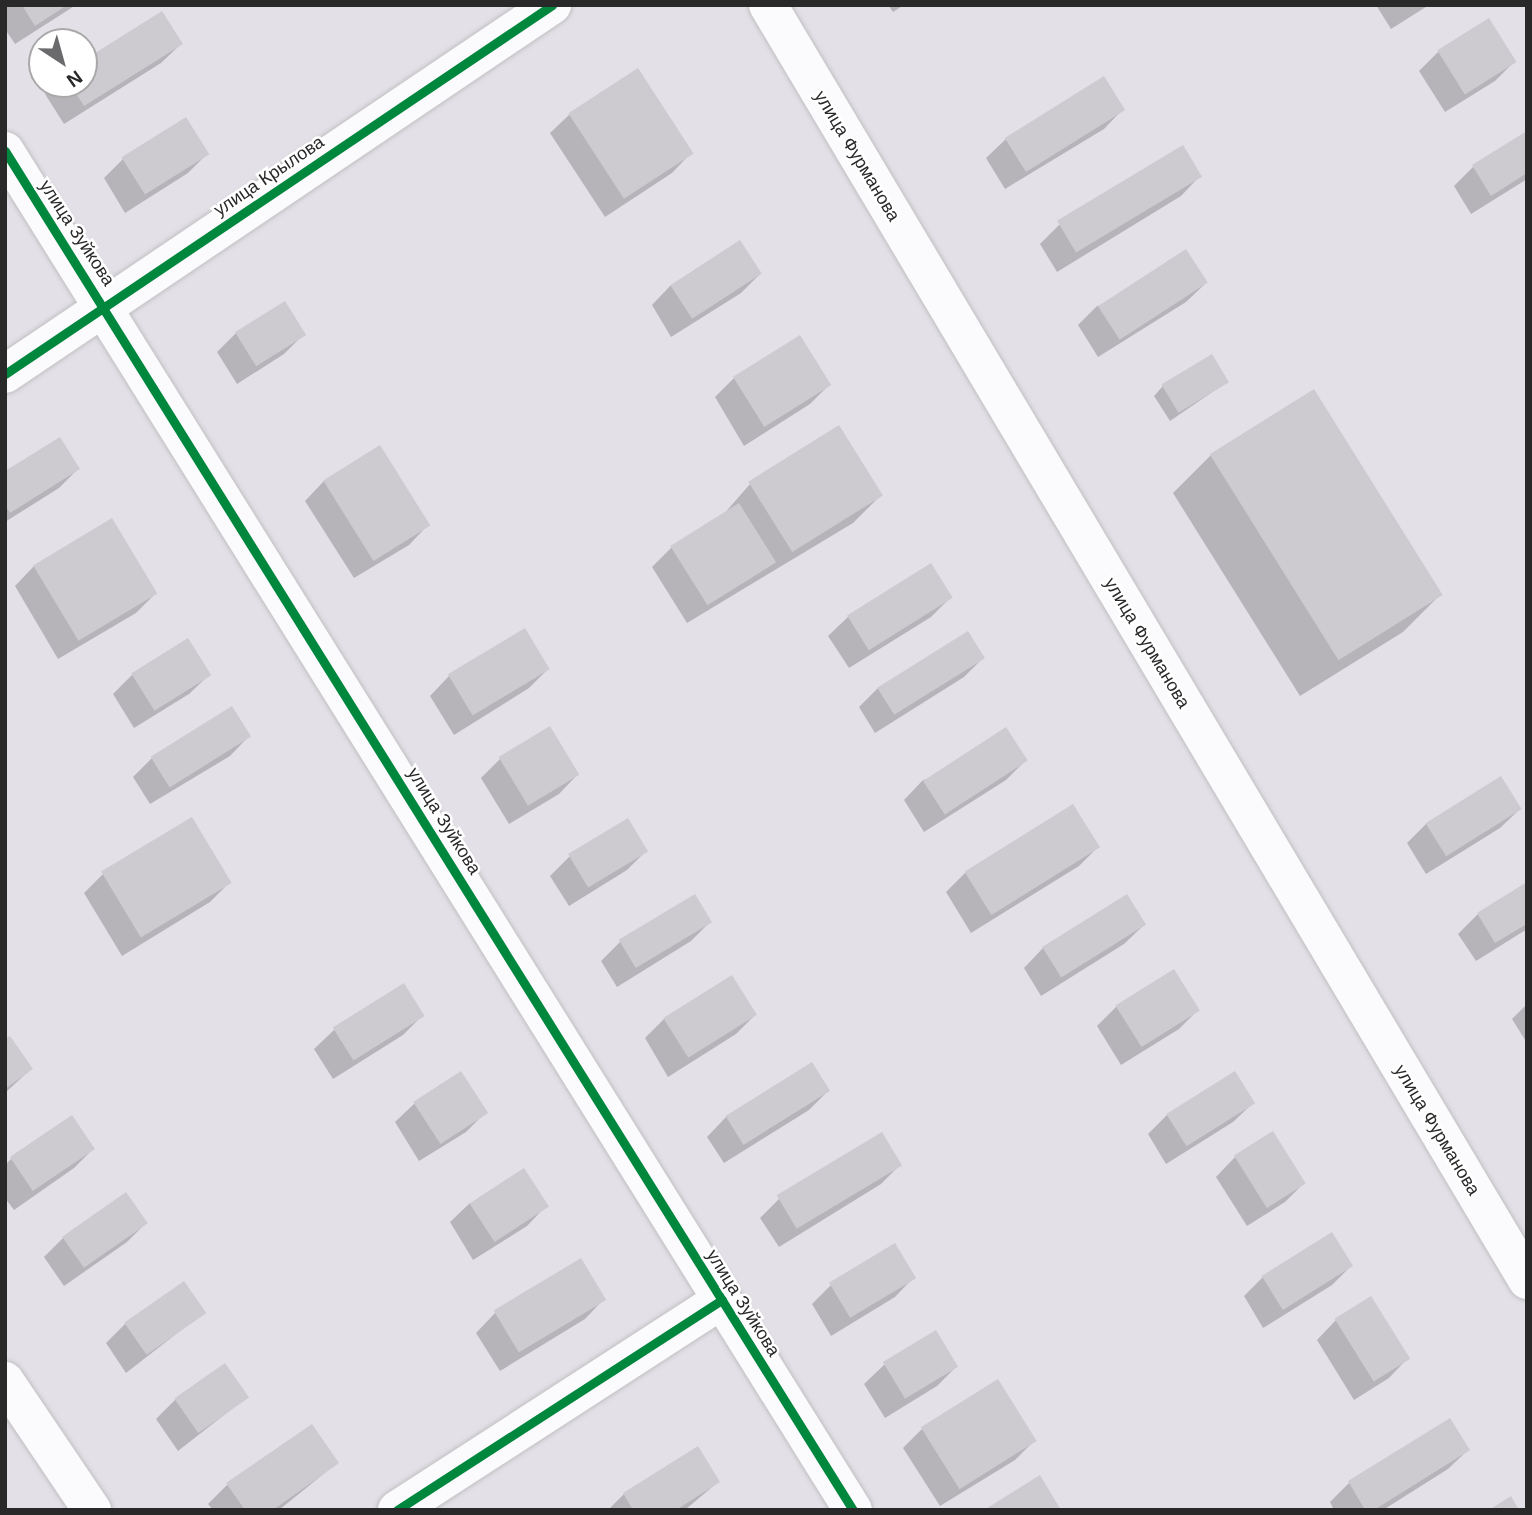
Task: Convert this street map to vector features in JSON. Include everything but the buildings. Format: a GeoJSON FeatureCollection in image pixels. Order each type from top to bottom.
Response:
{"type":"FeatureCollection","features":[{"type":"Feature","properties":{"kind":"street","name":"улица Крылова"},"geometry":{"type":"LineString","coordinates":[[5,374],[552,5]]}},
{"type":"Feature","properties":{"kind":"street","name":"улица Фурманова"},"geometry":{"type":"LineString","coordinates":[[768,5],[1527,1280]]}},
{"type":"Feature","properties":{"kind":"street","name":"улица Зуйкова"},"geometry":{"type":"LineString","coordinates":[[5,151],[106,305],[853,1510]]}},
{"type":"Feature","properties":{"kind":"street"},"geometry":{"type":"LineString","coordinates":[[397,1510],[722,1300]]}},
{"type":"Feature","properties":{"kind":"street"},"geometry":{"type":"LineString","coordinates":[[5,1381],[92,1510]]}},
{"type":"Feature","properties":{"kind":"cycle path"},"geometry":{"type":"LineString","coordinates":[[5,374],[552,5]]}},
{"type":"Feature","properties":{"kind":"cycle path"},"geometry":{"type":"LineString","coordinates":[[5,151],[853,1510]]}},
{"type":"Feature","properties":{"kind":"cycle path"},"geometry":{"type":"LineString","coordinates":[[397,1510],[722,1300]]}}]}
